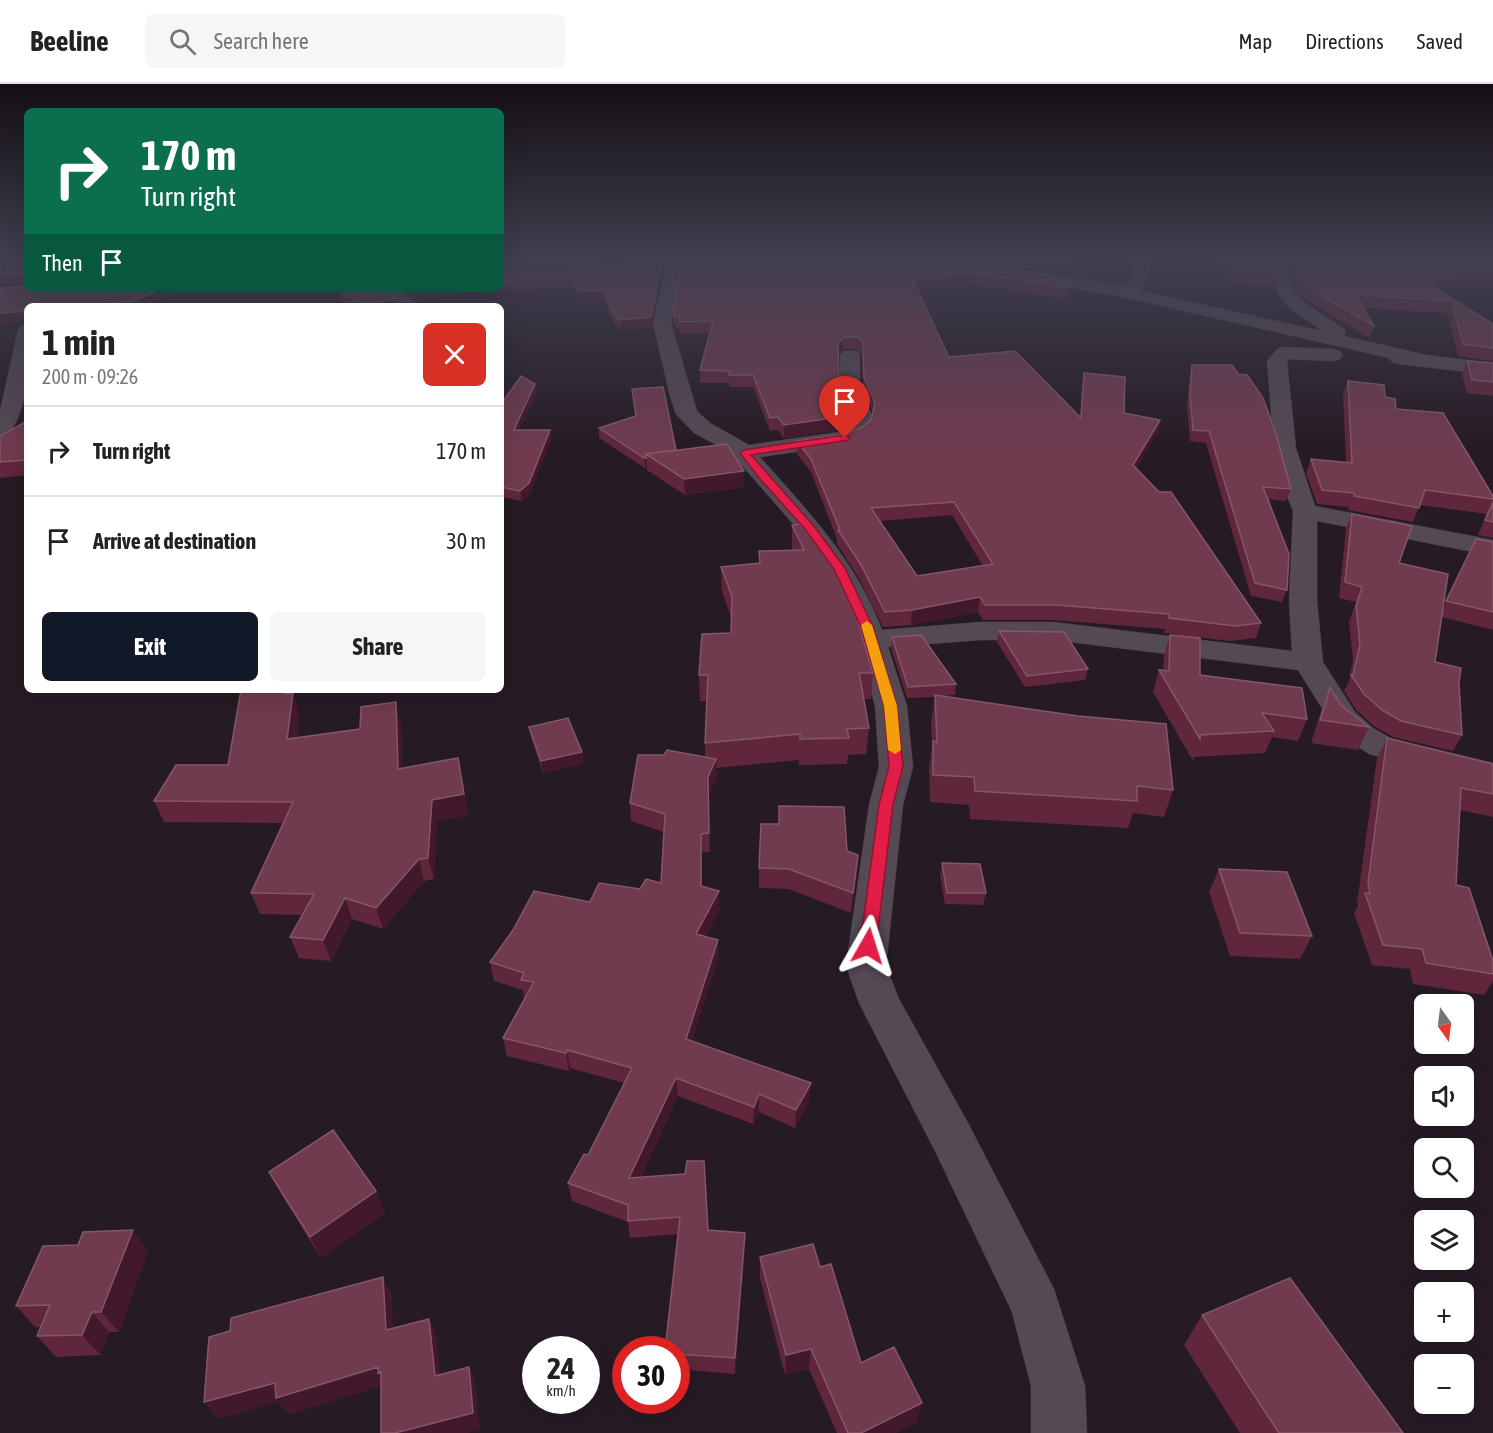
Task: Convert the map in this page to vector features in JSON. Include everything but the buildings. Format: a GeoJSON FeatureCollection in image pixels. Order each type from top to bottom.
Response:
{"type":"FeatureCollection","features":[{"type":"Feature","properties":{"kind":"street"},"geometry":{"type":"LineString","coordinates":[[662,322],[687,414],[702,428],[744,453],[809,527],[840,568],[871,639],[891,706],[896,766],[886,805],[866,966],[880,1003],[952,1138],[1036,1307],[1058,1386],[1059,1433]]}},
{"type":"Feature","properties":{"kind":"street"},"geometry":{"type":"LineString","coordinates":[[1254,322],[1420,359],[1493,369]]}},
{"type":"Feature","properties":{"kind":"street"},"geometry":{"type":"LineString","coordinates":[[1322,322],[1356,345]]}},
{"type":"Feature","properties":{"kind":"street"},"geometry":{"type":"LineString","coordinates":[[0,431],[10,415],[24,345]]}},
{"type":"Feature","properties":{"kind":"street"},"geometry":{"type":"LineString","coordinates":[[1420,359],[1292,353],[1281,355],[1277,361],[1285,448],[1296,489],[1305,511],[1303,601],[1308,662],[1344,719],[1362,735],[1381,747],[1493,774]]}},
{"type":"Feature","properties":{"kind":"street"},"geometry":{"type":"LineString","coordinates":[[744,453],[845,438],[861,428],[861,416],[851,393],[850,355]]}},
{"type":"Feature","properties":{"kind":"street"},"geometry":{"type":"LineString","coordinates":[[1305,511],[1493,548]]}},
{"type":"Feature","properties":{"kind":"street"},"geometry":{"type":"LineString","coordinates":[[871,639],[1053,630],[1308,662]]}},
{"type":"Feature","properties":{"kind":"slow traffic"},"geometry":{"type":"LineString","coordinates":[[867,625],[891,706],[895,750]]}},
{"type":"Feature","properties":{"kind":"route"},"geometry":{"type":"LineString","coordinates":[[845,438],[744,453],[809,527],[840,568],[867,627],[891,706],[896,766],[886,805],[868,946]]}}]}
